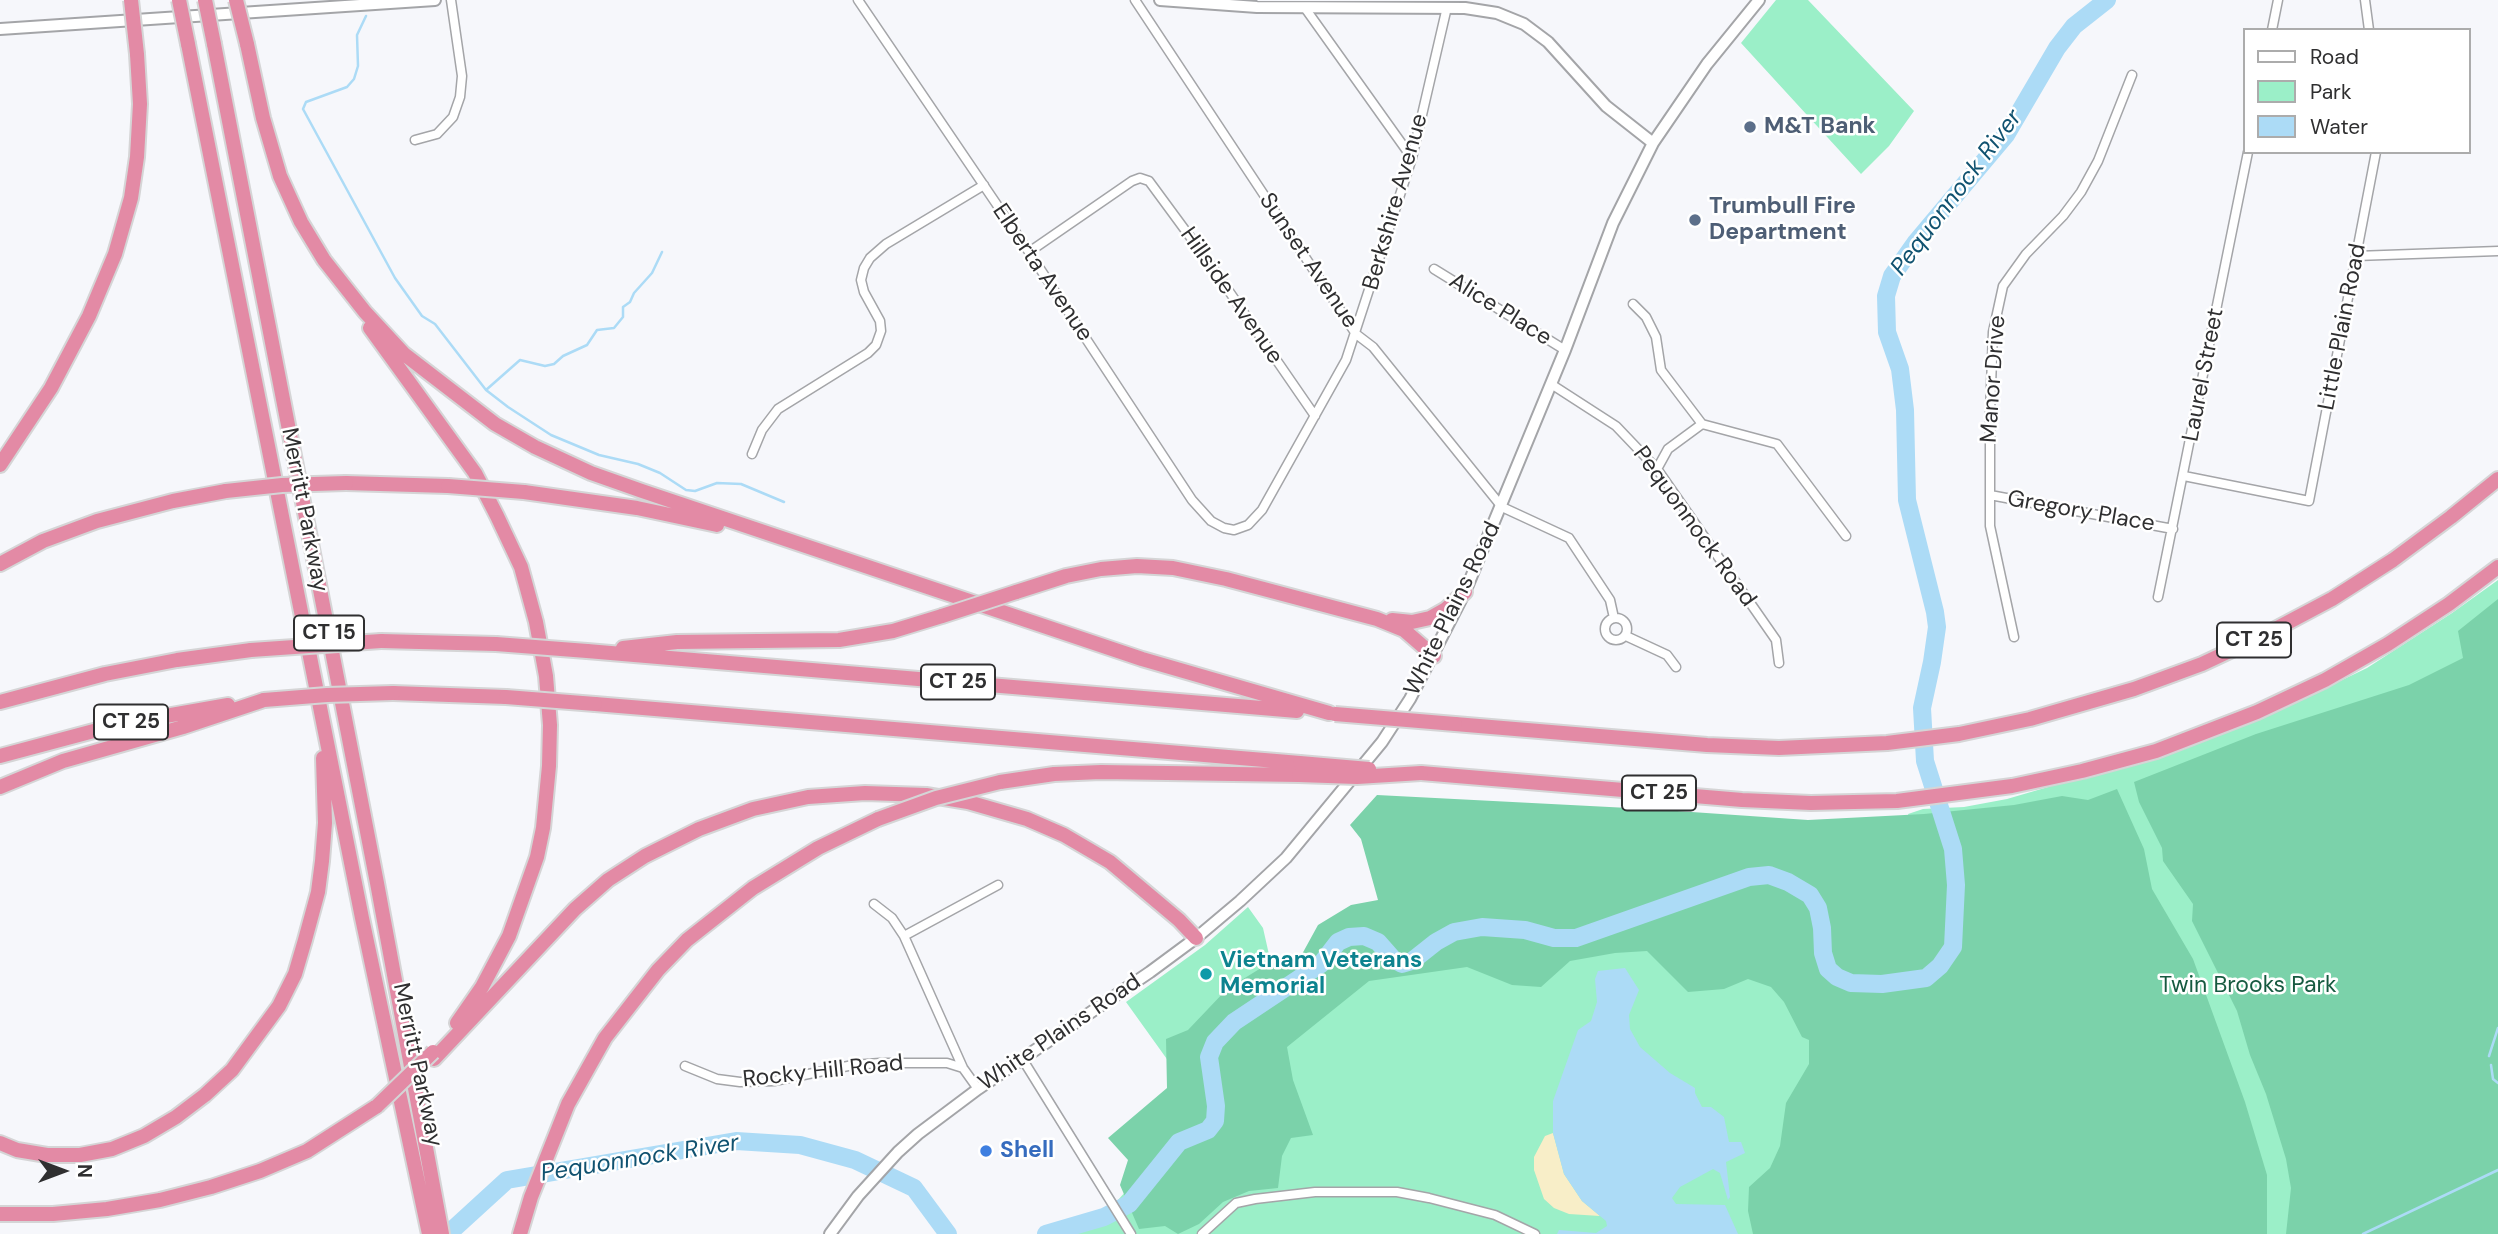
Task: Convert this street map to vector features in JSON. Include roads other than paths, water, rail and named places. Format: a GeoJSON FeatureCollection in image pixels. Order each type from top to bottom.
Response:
{"type":"FeatureCollection","features":[{"type":"Feature","properties":{"kind":"highway"},"geometry":{"type":"LineString","coordinates":[[0,465],[51,388],[89,316],[116,254],[131,198],[138,157],[140,104],[131,0]]}},
{"type":"Feature","properties":{"kind":"highway","name":"Merritt Parkway"},"geometry":{"type":"LineString","coordinates":[[179,0],[323,722],[429,1234]]}},
{"type":"Feature","properties":{"kind":"highway","name":"Merritt Parkway"},"geometry":{"type":"LineString","coordinates":[[205,0],[377,883],[441,1229]]}},
{"type":"Feature","properties":{"kind":"highway"},"geometry":{"type":"LineString","coordinates":[[236,0],[263,118],[280,176],[301,222],[364,320],[475,473],[521,567],[536,622],[546,676],[550,725],[544,828],[520,911],[496,963],[467,1010],[433,1056]]}},
{"type":"Feature","properties":{"kind":"highway"},"geometry":{"type":"LineString","coordinates":[[324,260],[365,312],[404,354],[495,424],[525,441],[617,482],[843,559],[1142,659],[1332,714]]}},
{"type":"Feature","properties":{"kind":"highway","name":"CT 25"},"geometry":{"type":"LineString","coordinates":[[0,702],[105,674],[177,660],[251,650],[381,641],[496,644],[587,651],[1743,747],[1888,743],[1976,730],[2065,711],[2134,690],[2202,664],[2332,599],[2393,560],[2498,479]]}},
{"type":"Feature","properties":{"kind":"highway"},"geometry":{"type":"LineString","coordinates":[[0,564],[43,541],[97,521],[173,501],[226,491],[282,485],[346,483],[448,486],[524,492],[653,511],[749,533],[843,559]]}},
{"type":"Feature","properties":{"kind":"highway"},"geometry":{"type":"LineString","coordinates":[[587,651],[677,642],[839,640],[893,631],[1084,572],[1119,567],[1155,566],[1209,575],[1366,615],[1402,621],[1421,621],[1438,615],[1465,592]]}},
{"type":"Feature","properties":{"kind":"highway","name":"CT 25"},"geometry":{"type":"LineString","coordinates":[[0,756],[120,724],[191,710],[264,700],[393,693],[506,697],[595,704],[1300,769],[1421,773],[1777,802],[1897,801],[1989,790],[2048,779],[2117,762],[2190,739],[2325,680],[2388,644],[2498,568]]}},
{"type":"Feature","properties":{"kind":"highway"},"geometry":{"type":"LineString","coordinates":[[1366,615],[1404,629],[1434,656]]}},
{"type":"Feature","properties":{"kind":"highway"},"geometry":{"type":"LineString","coordinates":[[0,787],[63,761],[183,727],[264,700]]}},
{"type":"Feature","properties":{"kind":"highway"},"geometry":{"type":"LineString","coordinates":[[0,1143],[17,1150],[47,1155],[80,1155],[112,1149],[144,1136],[176,1117],[232,1070],[255,1042],[279,1006],[295,974],[318,892],[324,823],[323,722]]}},
{"type":"Feature","properties":{"kind":"highway"},"geometry":{"type":"LineString","coordinates":[[520,1234],[531,1197],[568,1104],[605,1038],[649,980],[687,940],[779,871],[837,837],[878,819],[936,798],[1000,782],[1054,774],[1300,769]]}},
{"type":"Feature","properties":{"kind":"highway"},"geometry":{"type":"LineString","coordinates":[[0,1214],[53,1214],[160,1200],[260,1171],[307,1151],[377,1107],[433,1056],[566,918],[608,880],[663,846],[699,828],[753,809],[808,797],[855,793],[926,795],[968,802],[1027,819],[1064,835],[1110,862],[1179,920],[1196,938]]}},
{"type":"Feature","properties":{"kind":"main road"},"geometry":{"type":"LineString","coordinates":[[0,29],[435,0]]}},
{"type":"Feature","properties":{"kind":"main road"},"geometry":{"type":"LineString","coordinates":[[1160,0],[1211,5],[1305,8],[1408,4],[1497,13],[1535,32],[1560,54],[1606,106],[1653,143]]}},
{"type":"Feature","properties":{"kind":"main road","name":"White Plains Road"},"geometry":{"type":"LineString","coordinates":[[830,1234],[858,1196],[898,1152],[978,1089],[1196,938],[1286,858],[1382,742],[1434,656],[1465,592],[1565,350],[1616,217],[1653,143],[1707,64],[1759,0]]}},
{"type":"Feature","properties":{"kind":"street"},"geometry":{"type":"LineString","coordinates":[[415,140],[437,134],[453,117],[460,97],[462,76],[451,0]]}},
{"type":"Feature","properties":{"kind":"street","name":"Elberta Avenue"},"geometry":{"type":"LineString","coordinates":[[858,0],[1029,252],[1192,500],[1218,525],[1239,530]]}},
{"type":"Feature","properties":{"kind":"street","name":"Sunset Avenue"},"geometry":{"type":"LineString","coordinates":[[1135,0],[1356,334],[1373,347],[1502,506]]}},
{"type":"Feature","properties":{"kind":"street"},"geometry":{"type":"LineString","coordinates":[[2272,28],[2278,0]]}},
{"type":"Feature","properties":{"kind":"street"},"geometry":{"type":"LineString","coordinates":[[2365,0],[2369,28]]}},
{"type":"Feature","properties":{"kind":"street","name":"Berkshire Avenue"},"geometry":{"type":"LineString","coordinates":[[1239,530],[1248,525],[1262,510],[1332,388],[1356,334],[1412,158],[1447,7]]}},
{"type":"Feature","properties":{"kind":"street"},"geometry":{"type":"LineString","coordinates":[[1305,8],[1412,158]]}},
{"type":"Feature","properties":{"kind":"street","name":"Manor Drive"},"geometry":{"type":"LineString","coordinates":[[2014,637],[1990,526],[1993,332],[2004,286],[2026,254],[2063,216],[2081,192],[2098,160],[2132,75]]}},
{"type":"Feature","properties":{"kind":"street","name":"Laurel Street"},"geometry":{"type":"LineString","coordinates":[[2158,597],[2248,154]]}},
{"type":"Feature","properties":{"kind":"street","name":"Little Plain Road"},"geometry":{"type":"LineString","coordinates":[[2184,476],[2309,501],[2376,154]]}},
{"type":"Feature","properties":{"kind":"street","name":"Hillside Avenue"},"geometry":{"type":"LineString","coordinates":[[1029,252],[1132,181],[1144,178],[1153,184],[1315,416]]}},
{"type":"Feature","properties":{"kind":"street"},"geometry":{"type":"LineString","coordinates":[[752,454],[762,430],[778,409],[868,354],[876,345],[881,331],[880,321],[864,292],[861,280],[870,258],[886,244],[984,185]]}},
{"type":"Feature","properties":{"kind":"street"},"geometry":{"type":"LineString","coordinates":[[2356,256],[2498,251]]}},
{"type":"Feature","properties":{"kind":"street","name":"Alice Place"},"geometry":{"type":"LineString","coordinates":[[1434,269],[1565,350]]}},
{"type":"Feature","properties":{"kind":"street"},"geometry":{"type":"LineString","coordinates":[[1633,304],[1646,317],[1656,337],[1661,370],[1702,424],[1777,444],[1846,536]]}},
{"type":"Feature","properties":{"kind":"street","name":"Pequonnock Road"},"geometry":{"type":"LineString","coordinates":[[1551,384],[1616,426],[1657,469],[1776,640],[1779,663]]}},
{"type":"Feature","properties":{"kind":"street"},"geometry":{"type":"LineString","coordinates":[[1657,469],[1668,449],[1702,424]]}},
{"type":"Feature","properties":{"kind":"street","name":"Gregory Place"},"geometry":{"type":"LineString","coordinates":[[1990,495],[2173,529]]}},
{"type":"Feature","properties":{"kind":"street"},"geometry":{"type":"LineString","coordinates":[[1502,506],[1569,538],[1610,600],[1615,618]]}},
{"type":"Feature","properties":{"kind":"street"},"geometry":{"type":"LineString","coordinates":[[1615,618],[1623,620],[1626,623],[1626,636],[1618,640],[1607,635],[1607,622],[1615,618]]}},
{"type":"Feature","properties":{"kind":"street"},"geometry":{"type":"LineString","coordinates":[[1626,636],[1667,655],[1676,667]]}},
{"type":"Feature","properties":{"kind":"street"},"geometry":{"type":"LineString","coordinates":[[904,936],[998,885]]}},
{"type":"Feature","properties":{"kind":"street"},"geometry":{"type":"LineString","coordinates":[[874,904],[892,918],[904,936],[964,1068],[978,1089]]}},
{"type":"Feature","properties":{"kind":"street"},"geometry":{"type":"LineString","coordinates":[[1023,1060],[1131,1234]]}},
{"type":"Feature","properties":{"kind":"street","name":"Rocky Hill Road"},"geometry":{"type":"LineString","coordinates":[[685,1066],[718,1079],[740,1082],[774,1081],[853,1065],[880,1063],[947,1063],[964,1068]]}},
{"type":"Feature","properties":{"kind":"street"},"geometry":{"type":"LineString","coordinates":[[1202,1234],[1237,1203],[1255,1199],[1315,1192],[1397,1192],[1495,1215],[1535,1234]]}},
{"type":"Feature","properties":{"kind":"water"},"geometry":{"type":"Polygon","coordinates":[[[1625,968],[1639,990],[1629,1015],[1630,1029],[1640,1047],[1670,1073],[1695,1088],[1702,1107],[1711,1107],[1724,1117],[1729,1142],[1741,1142],[1745,1153],[1726,1162],[1730,1197],[1728,1200],[1720,1173],[1713,1169],[1680,1187],[1672,1198],[1676,1204],[1725,1205],[1738,1234],[1557,1234],[1559,1230],[1596,1233],[1607,1226],[1606,1221],[1582,1201],[1564,1174],[1553,1133],[1553,1101],[1578,1030],[1591,1021],[1597,1002],[1595,979],[1598,971],[1625,968]]]}},
{"type":"Feature","properties":{"kind":"waterway","name":"Pequonnock River"},"geometry":{"type":"LineString","coordinates":[[1046,1234],[1104,1217],[1129,1204],[1179,1142],[1208,1130],[1215,1121],[1216,1106],[1209,1057],[1215,1042],[1234,1022],[1321,964],[1338,942],[1349,937],[1364,936],[1378,942],[1393,959],[1402,964],[1412,961],[1454,932],[1482,927],[1525,930],[1554,938],[1576,938],[1749,877],[1769,875],[1810,895],[1818,908],[1823,953],[1828,969],[1837,977],[1851,983],[1882,984],[1926,978],[1940,966],[1953,947],[1956,885],[1953,849],[1925,761],[1922,708],[1937,627],[1907,500],[1905,410],[1900,369],[1887,332],[1886,296],[1892,276],[1916,242],[2006,135],[2057,48],[2074,26],[2107,0]]}},
{"type":"Feature","properties":{"kind":"waterway"},"geometry":{"type":"LineString","coordinates":[[366,16],[357,35],[358,66],[354,79],[347,87],[306,102],[303,109],[395,278],[422,316],[435,324],[486,390],[551,435],[599,455],[638,464],[660,473],[686,490],[695,491],[717,483],[741,484],[784,502]]}},
{"type":"Feature","properties":{"kind":"waterway"},"geometry":{"type":"LineString","coordinates":[[486,390],[520,360],[545,366],[554,364],[563,356],[587,345],[597,330],[614,328],[623,317],[623,307],[652,273],[662,252]]}},
{"type":"Feature","properties":{"kind":"waterway"},"geometry":{"type":"LineString","coordinates":[[2489,1056],[2498,1028]]}},
{"type":"Feature","properties":{"kind":"waterway"},"geometry":{"type":"LineString","coordinates":[[2491,1065],[2493,1079],[2498,1083]]}},
{"type":"Feature","properties":{"kind":"waterway","name":"Pequonnock River"},"geometry":{"type":"LineString","coordinates":[[448,1234],[507,1180],[736,1141],[800,1145],[855,1160],[914,1188],[948,1234]]}},
{"type":"Feature","properties":{"kind":"waterway"},"geometry":{"type":"LineString","coordinates":[[2363,1234],[2498,1170]]}},
{"type":"Feature","properties":{"kind":"place","name":"M&T Bank"},"geometry":{"type":"Point","coordinates":[1750,127]}},
{"type":"Feature","properties":{"kind":"place","name":"Trumbull Fire Department"},"geometry":{"type":"Point","coordinates":[1695,220]}},
{"type":"Feature","properties":{"kind":"place","name":"Vietnam Veterans Memorial"},"geometry":{"type":"Point","coordinates":[1206,974]}},
{"type":"Feature","properties":{"kind":"place","name":"Shell"},"geometry":{"type":"Point","coordinates":[986,1151]}},
{"type":"Feature","properties":{"kind":"park label","name":"Twin Brooks Park"},"geometry":{"type":"Point","coordinates":[2248,986]}}]}
